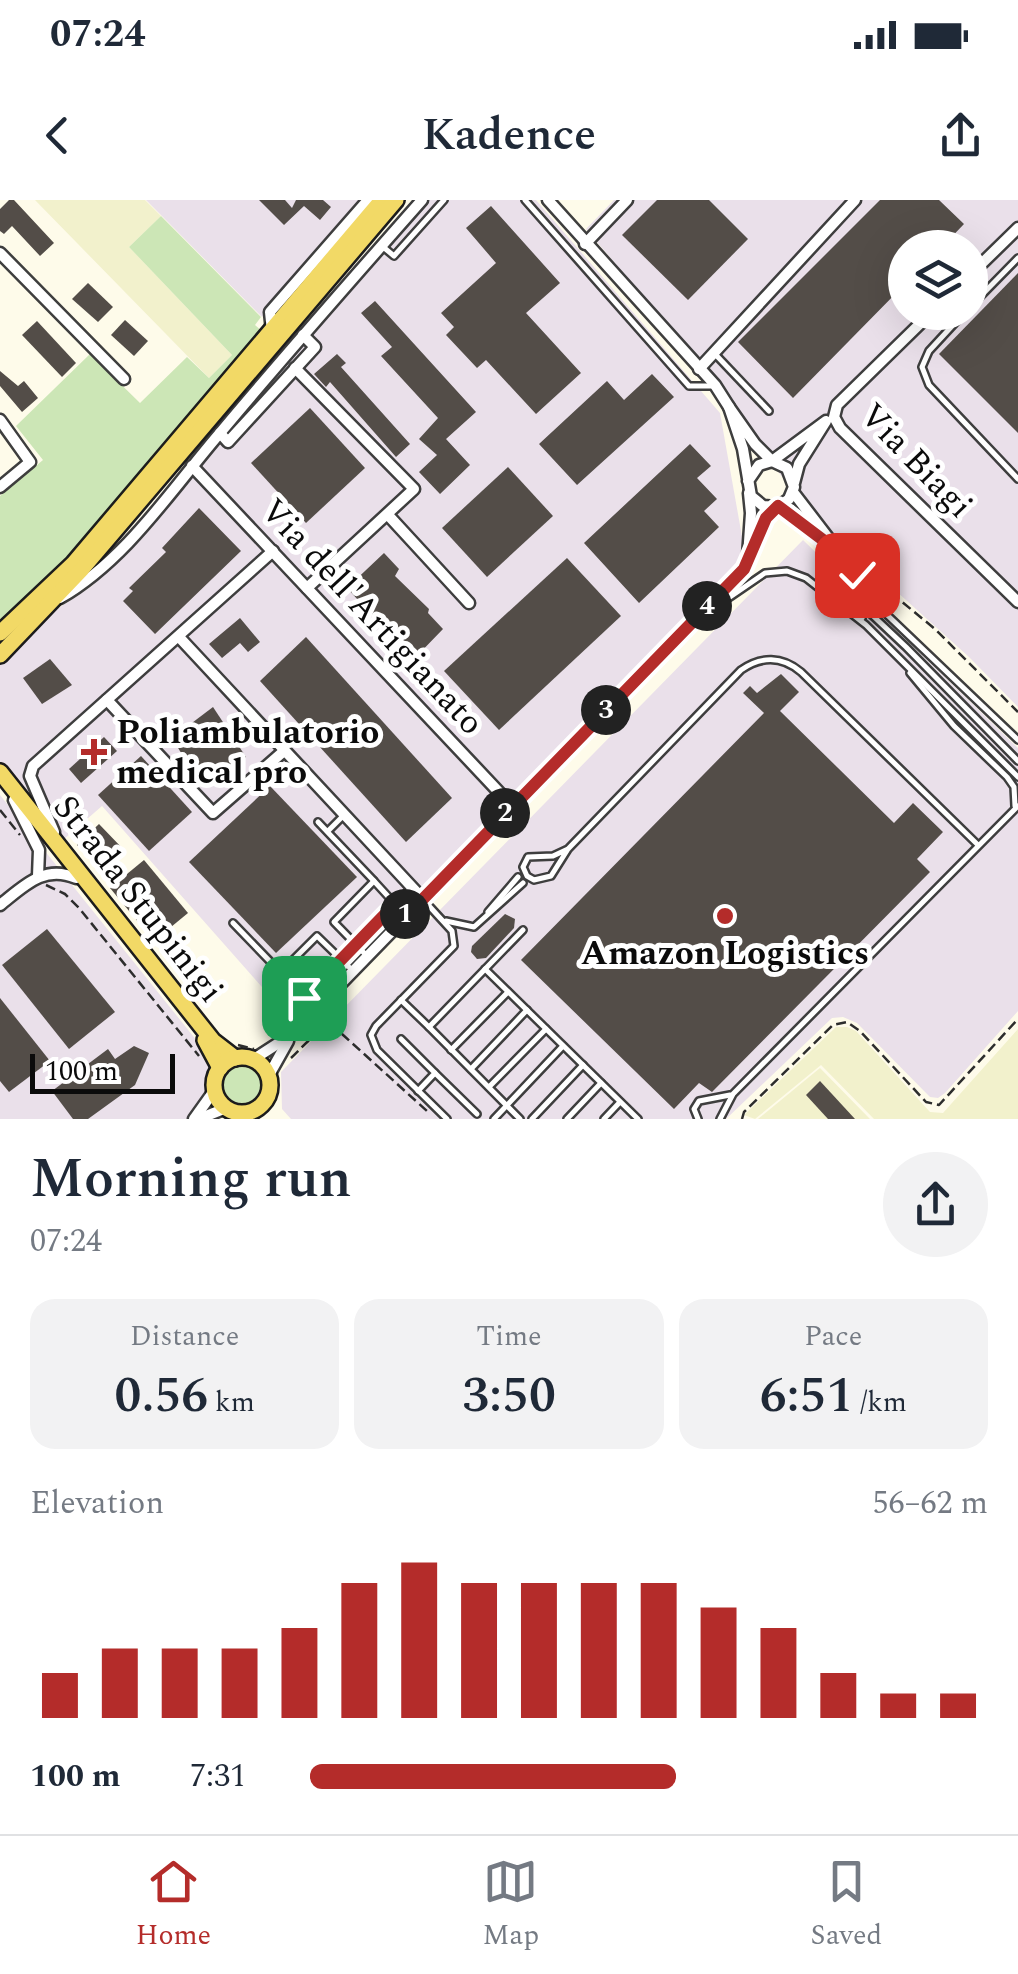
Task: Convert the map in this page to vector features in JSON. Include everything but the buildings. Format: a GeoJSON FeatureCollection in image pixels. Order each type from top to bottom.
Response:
{"type":"FeatureCollection","features":[{"type":"Feature","properties":{"kind":"main road"},"geometry":{"type":"LineString","coordinates":[[0,633],[72,564],[382,200]]}},
{"type":"Feature","properties":{"kind":"main road"},"geometry":{"type":"LineString","coordinates":[[0,655],[152,488],[396,200]]}},
{"type":"Feature","properties":{"kind":"main road","name":"Strada Stupinigi"},"geometry":{"type":"LineString","coordinates":[[0,772],[213,1041],[235,1058]]}},
{"type":"Feature","properties":{"kind":"main road","name":"Strada Stupinigi"},"geometry":{"type":"LineString","coordinates":[[0,783],[208,1044],[220,1068]]}},
{"type":"Feature","properties":{"kind":"main road"},"geometry":{"type":"LineString","coordinates":[[269,1096],[256,1116],[226,1108],[214,1091],[220,1068],[235,1058],[254,1060],[269,1075],[269,1096],[277,1119]]}},
{"type":"Feature","properties":{"kind":"street"},"geometry":{"type":"LineString","coordinates":[[272,330],[270,312],[368,200]]}},
{"type":"Feature","properties":{"kind":"street"},"geometry":{"type":"LineString","coordinates":[[46,606],[89,582],[133,537],[422,200]]}},
{"type":"Feature","properties":{"kind":"street"},"geometry":{"type":"LineString","coordinates":[[545,200],[714,386],[755,444],[772,461],[787,468],[794,487],[839,552]]}},
{"type":"Feature","properties":{"kind":"street"},"geometry":{"type":"LineString","coordinates":[[584,244],[627,200]]}},
{"type":"Feature","properties":{"kind":"street"},"geometry":{"type":"LineString","coordinates":[[699,369],[856,200]]}},
{"type":"Feature","properties":{"kind":"street"},"geometry":{"type":"LineString","coordinates":[[988,257],[1018,228]]}},
{"type":"Feature","properties":{"kind":"street"},"geometry":{"type":"LineString","coordinates":[[0,253],[124,379]]}},
{"type":"Feature","properties":{"kind":"street","name":"Via Biagi"},"geometry":{"type":"LineString","coordinates":[[914,330],[837,405],[834,412],[840,428],[1018,602]]}},
{"type":"Feature","properties":{"kind":"street"},"geometry":{"type":"LineString","coordinates":[[220,433],[228,442],[315,347],[303,335]]}},
{"type":"Feature","properties":{"kind":"street"},"geometry":{"type":"LineString","coordinates":[[296,368],[414,489],[307,588]]}},
{"type":"Feature","properties":{"kind":"street"},"geometry":{"type":"LineString","coordinates":[[729,407],[743,448],[752,513],[748,556]]}},
{"type":"Feature","properties":{"kind":"street"},"geometry":{"type":"LineString","coordinates":[[254,1060],[291,1035],[406,916],[427,903],[512,806],[744,569],[766,518],[794,487],[807,448],[834,412]]}},
{"type":"Feature","properties":{"kind":"street"},"geometry":{"type":"LineString","coordinates":[[0,420],[30,462],[0,487]]}},
{"type":"Feature","properties":{"kind":"street"},"geometry":{"type":"LineString","coordinates":[[826,422],[772,461],[759,464],[748,485],[751,496],[763,506],[778,506],[818,535],[850,563],[857,575]]}},
{"type":"Feature","properties":{"kind":"street","name":"Via dell'Artigianato"},"geometry":{"type":"LineString","coordinates":[[192,466],[512,806]]}},
{"type":"Feature","properties":{"kind":"street"},"geometry":{"type":"LineString","coordinates":[[388,515],[469,603]]}},
{"type":"Feature","properties":{"kind":"street"},"geometry":{"type":"LineString","coordinates":[[64,854],[30,771],[273,550]]}},
{"type":"Feature","properties":{"kind":"street"},"geometry":{"type":"LineString","coordinates":[[180,636],[427,903]]}},
{"type":"Feature","properties":{"kind":"street"},"geometry":{"type":"LineString","coordinates":[[107,700],[213,813],[284,751]]}},
{"type":"Feature","properties":{"kind":"street"},"geometry":{"type":"LineString","coordinates":[[14,800],[39,850],[38,876]]}},
{"type":"Feature","properties":{"kind":"street"},"geometry":{"type":"LineString","coordinates":[[0,905],[38,876],[57,872],[76,878]]}},
{"type":"Feature","properties":{"kind":"street"},"geometry":{"type":"LineString","coordinates":[[269,1075],[291,1035]]}},
{"type":"Feature","properties":{"kind":"street"},"geometry":{"type":"LineString","coordinates":[[196,1119],[214,1091]]}},
{"type":"Feature","properties":{"kind":"street"},"geometry":{"type":"LineString","coordinates":[[196,1119],[226,1108]]}},
{"type":"Feature","properties":{"kind":"lane"},"geometry":{"type":"LineString","coordinates":[[382,246],[394,256],[444,200]]}},
{"type":"Feature","properties":{"kind":"lane"},"geometry":{"type":"LineString","coordinates":[[525,200],[689,386],[714,386]]}},
{"type":"Feature","properties":{"kind":"lane"},"geometry":{"type":"LineString","coordinates":[[534,209],[545,200]]}},
{"type":"Feature","properties":{"kind":"lane"},"geometry":{"type":"LineString","coordinates":[[988,289],[1018,258]]}},
{"type":"Feature","properties":{"kind":"lane"},"geometry":{"type":"LineString","coordinates":[[949,330],[929,351],[922,367],[929,385],[1018,479]]}},
{"type":"Feature","properties":{"kind":"lane"},"geometry":{"type":"LineString","coordinates":[[713,352],[770,411]]}},
{"type":"Feature","properties":{"kind":"lane"},"geometry":{"type":"LineString","coordinates":[[818,535],[827,545],[835,580],[866,625]]}},
{"type":"Feature","properties":{"kind":"lane"},"geometry":{"type":"LineString","coordinates":[[682,632],[752,579],[778,571],[806,578],[866,625],[1018,777]]}},
{"type":"Feature","properties":{"kind":"lane"},"geometry":{"type":"LineString","coordinates":[[857,575],[882,610],[1018,740]]}},
{"type":"Feature","properties":{"kind":"lane"},"geometry":{"type":"LineString","coordinates":[[835,580],[1018,762]]}},
{"type":"Feature","properties":{"kind":"lane"},"geometry":{"type":"LineString","coordinates":[[892,651],[954,726],[1011,782],[1016,800],[1012,812]]}},
{"type":"Feature","properties":{"kind":"lane"},"geometry":{"type":"LineString","coordinates":[[568,849],[553,856],[528,857],[524,872],[534,880],[546,879],[568,849],[741,670],[754,662],[774,659],[792,664],[802,672],[977,844]]}},
{"type":"Feature","properties":{"kind":"lane"},"geometry":{"type":"LineString","coordinates":[[720,1119],[732,1094],[1018,806]]}},
{"type":"Feature","properties":{"kind":"lane"},"geometry":{"type":"LineString","coordinates":[[328,831],[344,816]]}},
{"type":"Feature","properties":{"kind":"lane"},"geometry":{"type":"LineString","coordinates":[[318,822],[406,916]]}},
{"type":"Feature","properties":{"kind":"lane"},"geometry":{"type":"LineString","coordinates":[[437,914],[450,924],[474,928],[498,898],[521,880]]}},
{"type":"Feature","properties":{"kind":"lane"},"geometry":{"type":"LineString","coordinates":[[368,956],[334,922],[374,881]]}},
{"type":"Feature","properties":{"kind":"lane"},"geometry":{"type":"LineString","coordinates":[[304,998],[411,887]]}},
{"type":"Feature","properties":{"kind":"lane"},"geometry":{"type":"LineString","coordinates":[[427,903],[452,931],[455,944],[376,1026],[372,1041],[376,1050],[447,1119]]}},
{"type":"Feature","properties":{"kind":"lane"},"geometry":{"type":"LineString","coordinates":[[232,922],[316,1010]]}},
{"type":"Feature","properties":{"kind":"lane"},"geometry":{"type":"LineString","coordinates":[[429,1027],[523,930]]}},
{"type":"Feature","properties":{"kind":"lane"},"geometry":{"type":"LineString","coordinates":[[281,972],[318,936],[353,971]]}},
{"type":"Feature","properties":{"kind":"lane"},"geometry":{"type":"LineString","coordinates":[[485,969],[638,1119]]}},
{"type":"Feature","properties":{"kind":"lane"},"geometry":{"type":"LineString","coordinates":[[452,1050],[508,992]]}},
{"type":"Feature","properties":{"kind":"lane"},"geometry":{"type":"LineString","coordinates":[[402,1000],[520,1119]]}},
{"type":"Feature","properties":{"kind":"lane"},"geometry":{"type":"LineString","coordinates":[[470,1069],[526,1010]]}},
{"type":"Feature","properties":{"kind":"lane"},"geometry":{"type":"LineString","coordinates":[[488,1087],[546,1028]]}},
{"type":"Feature","properties":{"kind":"lane"},"geometry":{"type":"LineString","coordinates":[[401,1039],[477,1114]]}},
{"type":"Feature","properties":{"kind":"lane"},"geometry":{"type":"LineString","coordinates":[[494,1119],[563,1046]]}},
{"type":"Feature","properties":{"kind":"lane"},"geometry":{"type":"LineString","coordinates":[[532,1119],[583,1065]]}},
{"type":"Feature","properties":{"kind":"lane"},"geometry":{"type":"LineString","coordinates":[[418,1091],[435,1072]]}},
{"type":"Feature","properties":{"kind":"lane"},"geometry":{"type":"LineString","coordinates":[[567,1119],[601,1083]]}},
{"type":"Feature","properties":{"kind":"lane"},"geometry":{"type":"LineString","coordinates":[[698,1119],[694,1109],[699,1101],[732,1094]]}},
{"type":"Feature","properties":{"kind":"lane"},"geometry":{"type":"LineString","coordinates":[[604,1119],[620,1102]]}},
{"type":"Feature","properties":{"kind":"path"},"geometry":{"type":"LineString","coordinates":[[850,563],[875,578],[935,629],[1018,712]]}},
{"type":"Feature","properties":{"kind":"path"},"geometry":{"type":"LineString","coordinates":[[742,1119],[744,1112],[834,1025],[846,1022],[860,1031],[926,1102],[939,1105],[1018,1019]]}},
{"type":"Feature","properties":{"kind":"path"},"geometry":{"type":"LineString","coordinates":[[290,1059],[316,1034],[328,1030],[342,1034],[436,1119]]}},
{"type":"Feature","properties":{"kind":"shaded area"},"geometry":{"type":"Polygon","coordinates":[[[146,200],[361,200],[262,317],[146,200]]]}},
{"type":"Feature","properties":{"kind":"shaded area"},"geometry":{"type":"Polygon","coordinates":[[[429,200],[536,200],[720,413],[743,542],[740,558],[726,575],[292,1021],[102,806],[63,840],[0,762],[0,665],[54,611],[92,586],[137,540],[288,359],[429,200]]]}},
{"type":"Feature","properties":{"kind":"shaded area"},"geometry":{"type":"Polygon","coordinates":[[[614,200],[1018,200],[1018,707],[969,657],[813,516],[760,449],[732,402],[586,229],[614,200]]]}},
{"type":"Feature","properties":{"kind":"shaded area"},"geometry":{"type":"Polygon","coordinates":[[[803,540],[1018,748],[1018,1011],[938,1098],[930,1097],[857,1023],[843,1017],[832,1018],[726,1119],[291,1119],[282,1109],[281,1072],[803,540]]]}},
{"type":"Feature","properties":{"kind":"shaded area"},"geometry":{"type":"Polygon","coordinates":[[[0,795],[201,1046],[209,1061],[208,1098],[215,1111],[201,1119],[0,1119],[0,795]]]}},
{"type":"Feature","properties":{"kind":"green space"},"geometry":{"type":"Polygon","coordinates":[[[35,200],[145,200],[161,216],[129,247],[232,355],[209,378],[35,200]]]}},
{"type":"Feature","properties":{"kind":"green space"},"geometry":{"type":"Polygon","coordinates":[[[161,216],[261,317],[255,325],[263,332],[68,561],[0,627],[0,496],[43,460],[16,426],[90,354],[140,403],[187,357],[209,378],[232,355],[129,247],[161,216]]]}},
{"type":"Feature","properties":{"kind":"green space"},"geometry":{"type":"Polygon","coordinates":[[[836,1027],[856,1031],[930,1112],[943,1113],[1018,1029],[1018,1119],[874,1119],[821,1065],[755,1119],[744,1115],[836,1027]]]}},
{"type":"Feature","properties":{"kind":"green space"},"geometry":{"type":"Polygon","coordinates":[[[242,1063],[257,1070],[264,1085],[257,1100],[242,1107],[227,1100],[220,1085],[227,1070],[242,1063]]]}},
{"type":"Feature","properties":{"kind":"green space"},"geometry":{"type":"Polygon","coordinates":[[[820,1068],[870,1119],[758,1119],[820,1068]]]}},
{"type":"Feature","properties":{"kind":"place","name":"Poliambulatorio medical pro"},"geometry":{"type":"Point","coordinates":[94,752]}},
{"type":"Feature","properties":{"kind":"place","name":"Amazon Logistics"},"geometry":{"type":"Point","coordinates":[725,916]}},
{"type":"Feature","properties":{"kind":"route"},"geometry":{"type":"LineString","coordinates":[[304,998],[395,904],[406,916],[744,569],[766,518],[778,506],[839,552],[857,575]]}}]}
